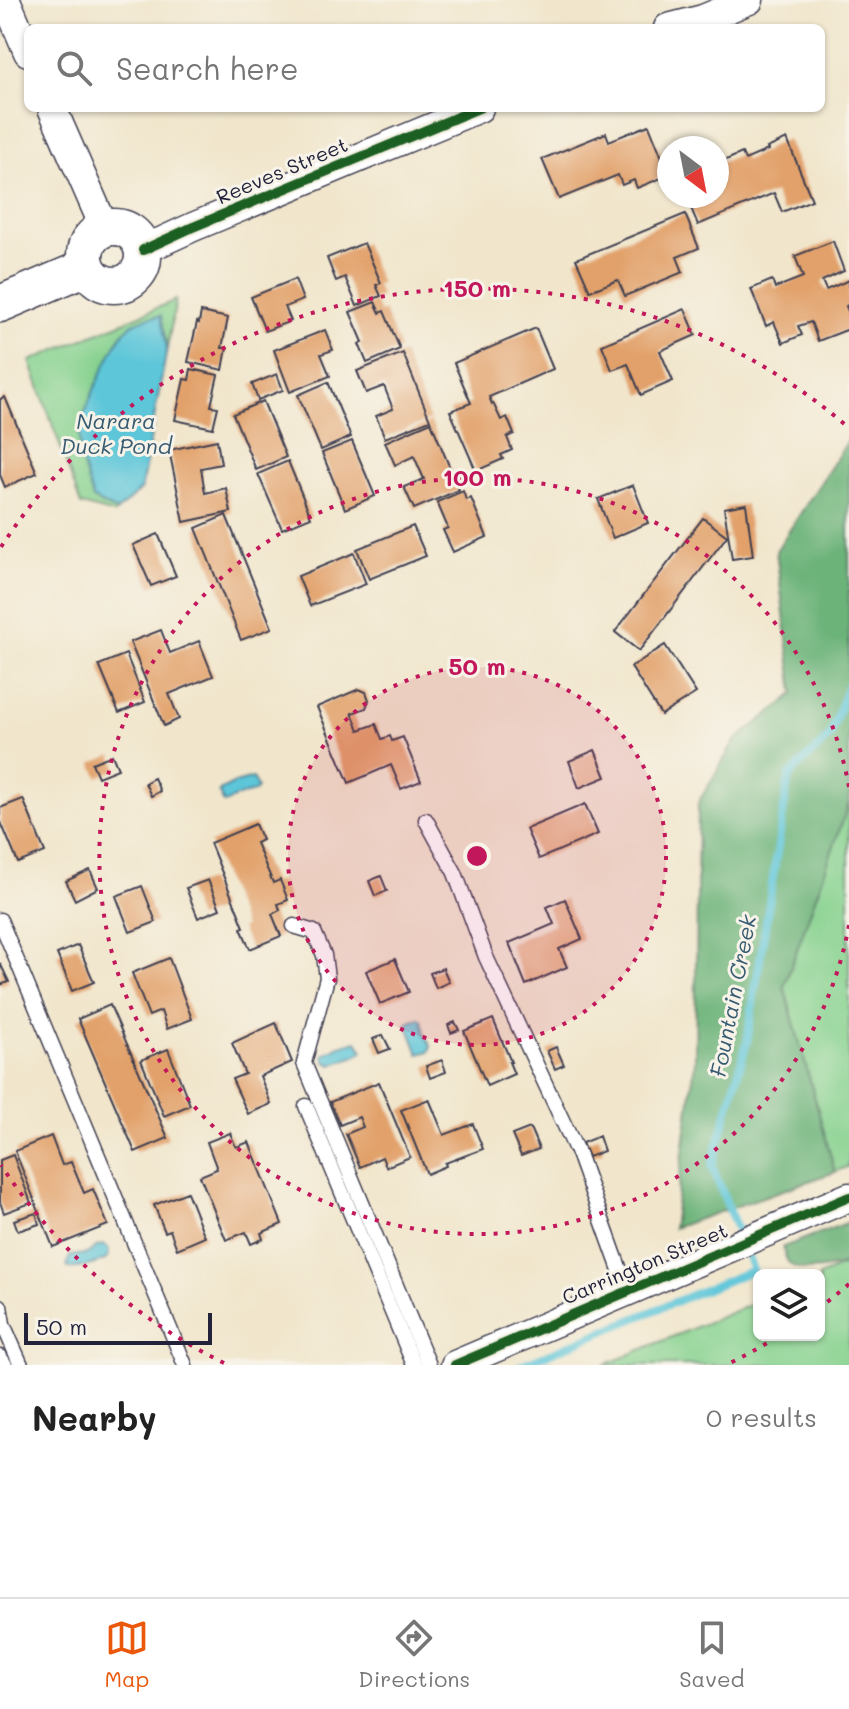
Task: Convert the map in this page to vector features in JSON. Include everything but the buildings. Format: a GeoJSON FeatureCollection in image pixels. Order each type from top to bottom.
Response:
{"type":"FeatureCollection","features":[{"type":"Feature","properties":{"kind":"street"},"geometry":{"type":"LineString","coordinates":[[6,0],[24,43]]}},
{"type":"Feature","properties":{"kind":"street"},"geometry":{"type":"LineString","coordinates":[[684,24],[749,0]]}},
{"type":"Feature","properties":{"kind":"street"},"geometry":{"type":"LineString","coordinates":[[54,112],[105,229]]}},
{"type":"Feature","properties":{"kind":"street","name":"Reeves Street"},"geometry":{"type":"LineString","coordinates":[[143,250],[469,112]]}},
{"type":"Feature","properties":{"kind":"street"},"geometry":{"type":"LineString","coordinates":[[114,227],[133,233],[143,250],[141,269],[128,283],[108,285],[99,281],[87,267],[86,248],[96,233],[105,229],[114,227]]}},
{"type":"Feature","properties":{"kind":"street"},"geometry":{"type":"LineString","coordinates":[[0,304],[87,267]]}},
{"type":"Feature","properties":{"kind":"street","name":"Carrington Street"},"geometry":{"type":"LineString","coordinates":[[455,1365],[849,1197]]}},
{"type":"Feature","properties":{"kind":"lane"},"geometry":{"type":"LineString","coordinates":[[426,820],[455,873],[486,957],[579,1156],[620,1270],[623,1293]]}},
{"type":"Feature","properties":{"kind":"lane"},"geometry":{"type":"LineString","coordinates":[[0,920],[185,1365]]}},
{"type":"Feature","properties":{"kind":"lane"},"geometry":{"type":"LineString","coordinates":[[294,926],[314,932],[324,955],[327,978],[304,1063],[429,1365]]}},
{"type":"Feature","properties":{"kind":"lane"},"geometry":{"type":"LineString","coordinates":[[306,1106],[414,1365]]}},
{"type":"Feature","properties":{"kind":"lane"},"geometry":{"type":"LineString","coordinates":[[0,1306],[3,1324],[21,1365]]}},
{"type":"Feature","properties":{"kind":"lane"},"geometry":{"type":"LineString","coordinates":[[0,1357],[5,1365]]}},
{"type":"Feature","properties":{"kind":"green space"},"geometry":{"type":"Polygon","coordinates":[[[176,300],[167,349],[161,316],[93,499],[117,511],[114,514],[81,505],[30,361],[176,300]]]}},
{"type":"Feature","properties":{"kind":"green space"},"geometry":{"type":"Polygon","coordinates":[[[849,439],[849,803],[784,986],[835,1172],[673,1228],[695,1062],[698,803],[735,741],[794,694],[776,551],[849,439]]]}},
{"type":"Feature","properties":{"kind":"green space"},"geometry":{"type":"Polygon","coordinates":[[[849,803],[849,1166],[835,1172],[784,986],[849,803]]]}},
{"type":"Feature","properties":{"kind":"green space"},"geometry":{"type":"Polygon","coordinates":[[[849,1222],[849,1263],[820,1269],[797,1268],[788,1261],[783,1247],[849,1222]]]}},
{"type":"Feature","properties":{"kind":"green space"},"geometry":{"type":"Polygon","coordinates":[[[847,1264],[849,1270],[849,1365],[604,1365],[753,1303],[753,1341],[825,1341],[825,1273],[847,1264]]]}},
{"type":"Feature","properties":{"kind":"water","name":"Narara Duck Pond"},"geometry":{"type":"Polygon","coordinates":[[[161,316],[167,349],[141,489],[117,511],[93,499],[80,449],[82,422],[99,378],[122,336],[139,321],[161,316]]]}},
{"type":"Feature","properties":{"kind":"water"},"geometry":{"type":"Polygon","coordinates":[[[253,778],[257,788],[254,792],[223,803],[219,791],[253,778]]]}},
{"type":"Feature","properties":{"kind":"water"},"geometry":{"type":"Polygon","coordinates":[[[419,1018],[431,1046],[430,1051],[419,1054],[407,1023],[419,1018]]]}},
{"type":"Feature","properties":{"kind":"water"},"geometry":{"type":"Polygon","coordinates":[[[357,1041],[363,1051],[360,1054],[333,1065],[326,1062],[324,1055],[357,1041]]]}},
{"type":"Feature","properties":{"kind":"water"},"geometry":{"type":"Polygon","coordinates":[[[104,1245],[109,1251],[107,1259],[68,1268],[70,1256],[87,1254],[104,1245]]]}},
{"type":"Feature","properties":{"kind":"waterway","name":"Fountain Creek"},"geometry":{"type":"LineString","coordinates":[[521,1365],[753,1270],[712,1166],[747,1042],[789,776],[830,736],[849,682]]}},
{"type":"Feature","properties":{"kind":"cycle path"},"geometry":{"type":"LineString","coordinates":[[143,250],[469,112]]}},
{"type":"Feature","properties":{"kind":"cycle path"},"geometry":{"type":"LineString","coordinates":[[455,1365],[849,1197]]}}]}
